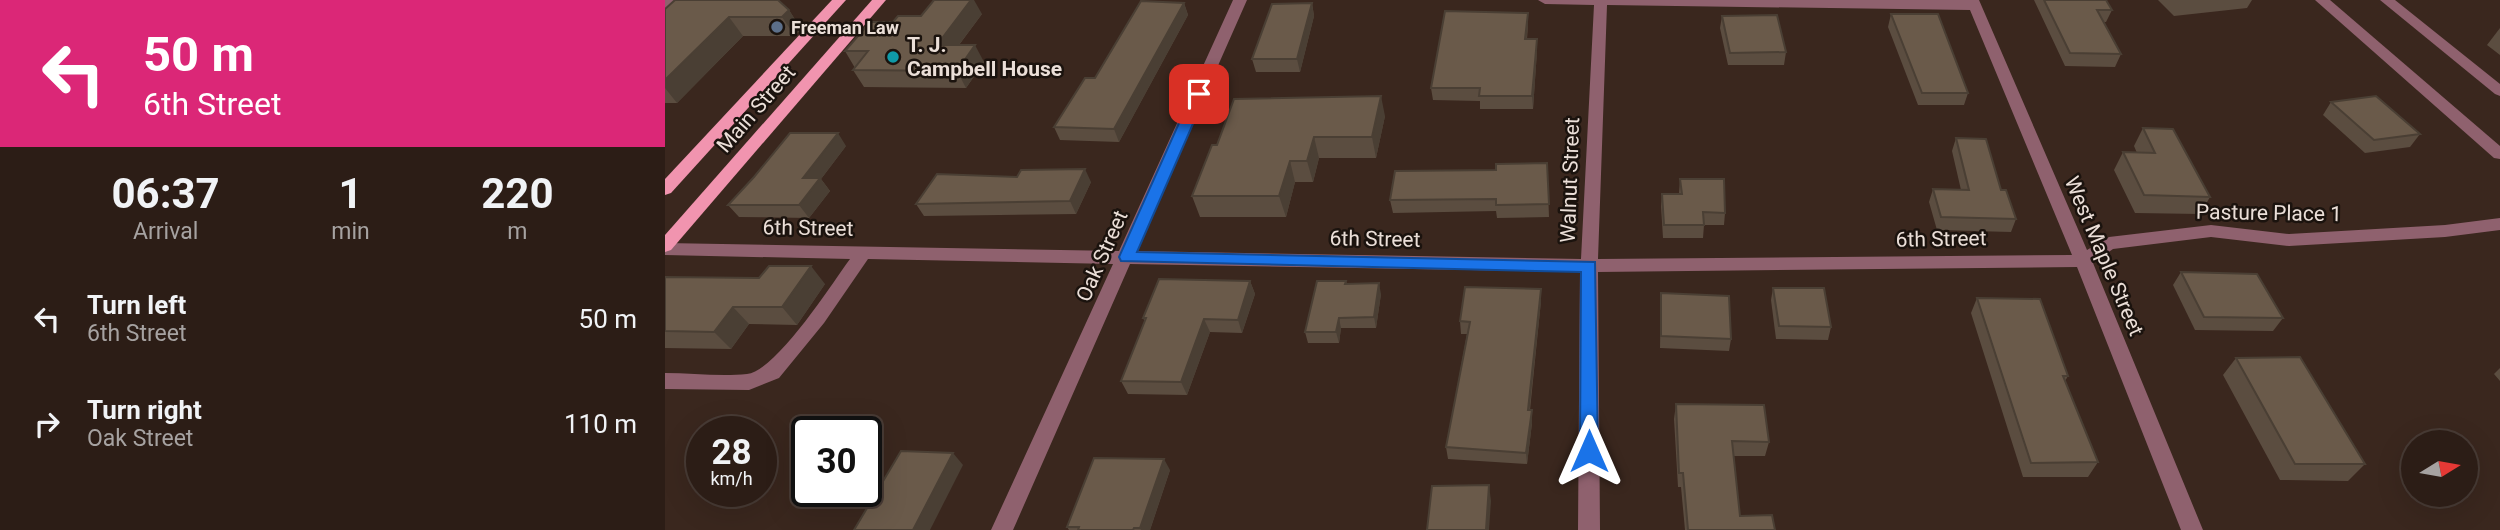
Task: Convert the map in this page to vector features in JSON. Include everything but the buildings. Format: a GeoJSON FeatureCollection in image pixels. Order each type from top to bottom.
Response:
{"type":"FeatureCollection","features":[{"type":"Feature","properties":{"kind":"main road","name":"Main Street"},"geometry":{"type":"LineString","coordinates":[[665,189],[839,0]]}},
{"type":"Feature","properties":{"kind":"main road","name":"Main Street"},"geometry":{"type":"LineString","coordinates":[[665,247],[879,0]]}},
{"type":"Feature","properties":{"kind":"street"},"geometry":{"type":"LineString","coordinates":[[665,5],[670,0]]}},
{"type":"Feature","properties":{"kind":"street","name":"Oak Street"},"geometry":{"type":"LineString","coordinates":[[1002,530],[1127,257],[1240,0]]}},
{"type":"Feature","properties":{"kind":"street"},"geometry":{"type":"LineString","coordinates":[[1545,0],[1973,3]]}},
{"type":"Feature","properties":{"kind":"street","name":"Walnut Street"},"geometry":{"type":"LineString","coordinates":[[1589,530],[1589,266],[1601,0]]}},
{"type":"Feature","properties":{"kind":"street"},"geometry":{"type":"LineString","coordinates":[[2322,0],[2500,153]]}},
{"type":"Feature","properties":{"kind":"street"},"geometry":{"type":"LineString","coordinates":[[2386,0],[2500,91]]}},
{"type":"Feature","properties":{"kind":"street","name":"West Maple Street"},"geometry":{"type":"LineString","coordinates":[[1973,3],[2083,261],[2192,530]]}},
{"type":"Feature","properties":{"kind":"street","name":"Pasture Place 1"},"geometry":{"type":"LineString","coordinates":[[2083,261],[2109,243],[2199,232],[2302,239],[2432,232],[2500,223]]}},
{"type":"Feature","properties":{"kind":"street","name":"6th Street"},"geometry":{"type":"LineString","coordinates":[[665,247],[1589,266],[2083,261]]}},
{"type":"Feature","properties":{"kind":"street"},"geometry":{"type":"LineString","coordinates":[[665,380],[749,382],[772,373],[818,318],[864,252]]}},
{"type":"Feature","properties":{"kind":"place","name":"Freeman Law"},"geometry":{"type":"Point","coordinates":[777,27]}},
{"type":"Feature","properties":{"kind":"place","name":"T. J. Campbell House"},"geometry":{"type":"Point","coordinates":[893,57]}},
{"type":"Feature","properties":{"kind":"route"},"geometry":{"type":"LineString","coordinates":[[1199,94],[1127,257],[1589,266],[1589,451]]}}]}
